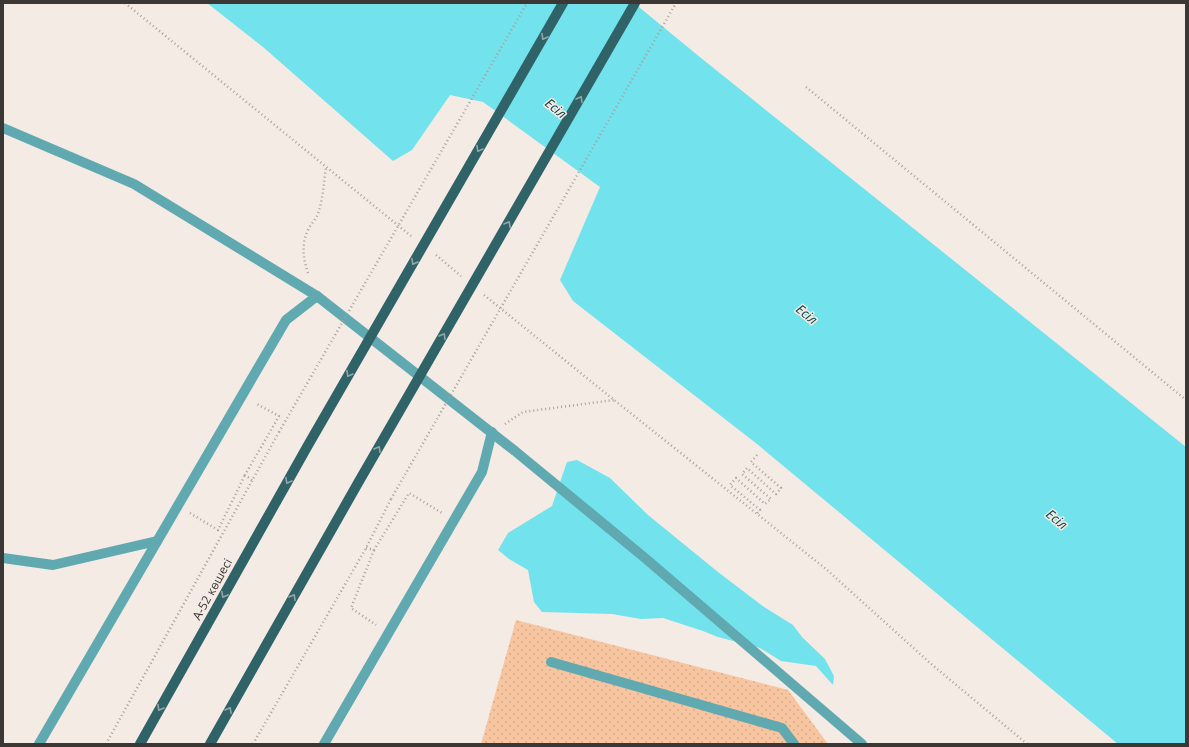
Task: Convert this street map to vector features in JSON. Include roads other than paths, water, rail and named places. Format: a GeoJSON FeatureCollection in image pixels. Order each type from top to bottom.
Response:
{"type":"FeatureCollection","features":[{"type":"Feature","properties":{"kind":"main road","name":"А-52 көшесі"},"geometry":{"type":"LineString","coordinates":[[140,744],[307,447],[563,3]]}},
{"type":"Feature","properties":{"kind":"main road"},"geometry":{"type":"LineString","coordinates":[[210,744],[358,483],[635,3]]}},
{"type":"Feature","properties":{"kind":"street"},"geometry":{"type":"LineString","coordinates":[[3,128],[134,184],[317,296],[492,432],[645,558],[862,744]]}},
{"type":"Feature","properties":{"kind":"street"},"geometry":{"type":"LineString","coordinates":[[39,744],[286,320],[317,296]]}},
{"type":"Feature","properties":{"kind":"street"},"geometry":{"type":"LineString","coordinates":[[324,744],[482,472],[492,432]]}},
{"type":"Feature","properties":{"kind":"street"},"geometry":{"type":"LineString","coordinates":[[3,558],[53,565],[158,541]]}},
{"type":"Feature","properties":{"kind":"street"},"geometry":{"type":"LineString","coordinates":[[551,662],[782,728],[794,744]]}},
{"type":"Feature","properties":{"kind":"water","name":"Есіл"},"geometry":{"type":"Polygon","coordinates":[[[207,3],[634,3],[1186,447],[1186,744],[1118,744],[757,444],[573,301],[560,280],[600,187],[483,102],[450,95],[412,150],[393,161],[263,47],[207,3]]]}},
{"type":"Feature","properties":{"kind":"water"},"geometry":{"type":"Polygon","coordinates":[[[577,460],[610,478],[648,515],[718,572],[764,607],[793,625],[802,637],[825,659],[834,676],[833,685],[816,666],[781,661],[760,648],[718,637],[663,618],[641,619],[612,614],[542,612],[534,602],[528,570],[509,559],[498,550],[508,533],[552,506],[567,462],[577,460]]]}}]}
